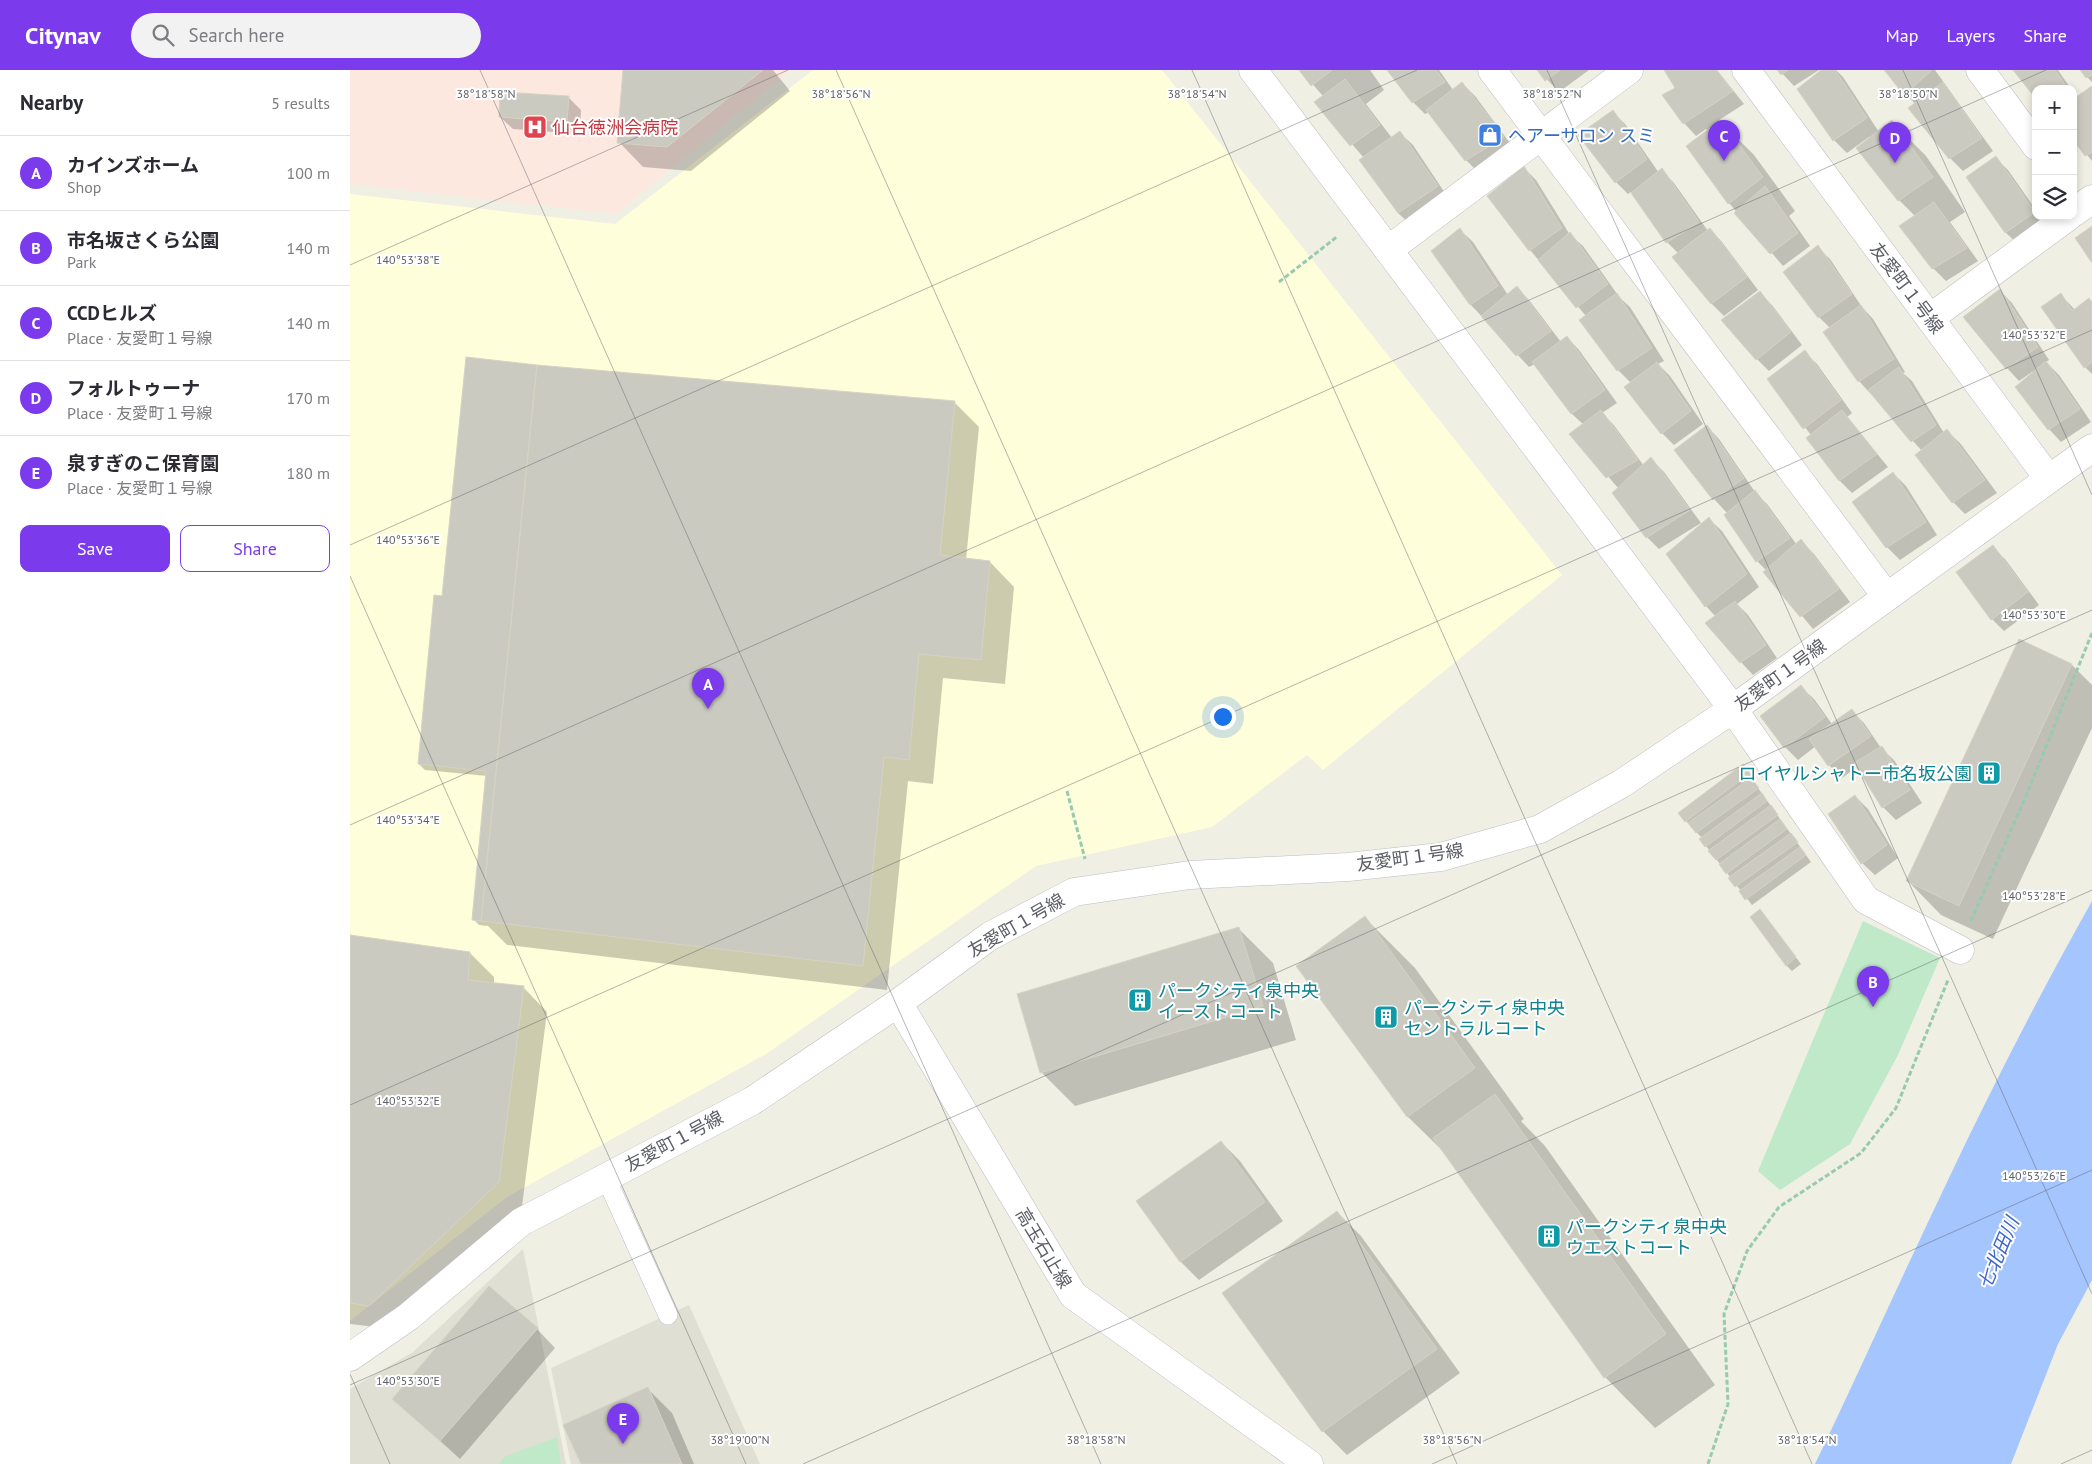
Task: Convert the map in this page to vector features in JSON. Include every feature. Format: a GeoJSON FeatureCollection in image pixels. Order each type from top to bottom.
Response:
{"type":"FeatureCollection","features":[{"type":"Feature","properties":{"kind":"street"},"geometry":{"type":"LineString","coordinates":[[1253,70],[1733,709],[1866,900],[1960,950]]}},
{"type":"Feature","properties":{"kind":"street"},"geometry":{"type":"LineString","coordinates":[[1492,70],[1886,597]]}},
{"type":"Feature","properties":{"kind":"street"},"geometry":{"type":"LineString","coordinates":[[1388,250],[1629,70]]}},
{"type":"Feature","properties":{"kind":"street","name":"友愛町１号線"},"geometry":{"type":"LineString","coordinates":[[350,1357],[408,1317],[521,1222],[752,1100],[898,1003],[990,936],[1074,892],[1190,875],[1348,867],[1441,857],[1540,829],[1621,784],[1733,709],[2049,479],[1746,70]]}},
{"type":"Feature","properties":{"kind":"street"},"geometry":{"type":"LineString","coordinates":[[1980,70],[2032,141]]}},
{"type":"Feature","properties":{"kind":"street"},"geometry":{"type":"LineString","coordinates":[[1930,318],[2078,206]]}},
{"type":"Feature","properties":{"kind":"street"},"geometry":{"type":"LineString","coordinates":[[2049,479],[2092,448]]}},
{"type":"Feature","properties":{"kind":"street","name":"高玉石止線"},"geometry":{"type":"LineString","coordinates":[[898,1003],[1073,1296],[1309,1464]]}},
{"type":"Feature","properties":{"kind":"lane"},"geometry":{"type":"LineString","coordinates":[[606,1178],[668,1315]]}},
{"type":"Feature","properties":{"kind":"path"},"geometry":{"type":"LineString","coordinates":[[1279,282],[1363,216]]}},
{"type":"Feature","properties":{"kind":"path"},"geometry":{"type":"LineString","coordinates":[[1708,1464],[1728,1404],[1724,1314],[1747,1251],[1779,1207],[1861,1153],[1896,1108],[1980,897],[2026,796],[2092,633]]}},
{"type":"Feature","properties":{"kind":"path"},"geometry":{"type":"LineString","coordinates":[[1067,791],[1092,889]]}},
{"type":"Feature","properties":{"kind":"shaded area","name":"仙台徳洲会病院"},"geometry":{"type":"Polygon","coordinates":[[[350,70],[790,70],[616,214],[350,184],[350,70]]]}},
{"type":"Feature","properties":{"kind":"shaded area"},"geometry":{"type":"Polygon","coordinates":[[[813,70],[1162,70],[1562,575],[1323,770],[1307,755],[1212,827],[1036,866],[766,1054],[507,1197],[350,1321],[350,194],[615,224],[813,70]]]}},
{"type":"Feature","properties":{"kind":"shaded area"},"geometry":{"type":"Polygon","coordinates":[[[1863,921],[1940,958],[1898,1055],[1850,1144],[1780,1190],[1758,1171],[1863,921]]]}},
{"type":"Feature","properties":{"kind":"shaded area"},"geometry":{"type":"Polygon","coordinates":[[[523,1249],[566,1464],[350,1464],[350,1389],[413,1352],[523,1249]]]}},
{"type":"Feature","properties":{"kind":"shaded area"},"geometry":{"type":"Polygon","coordinates":[[[689,1305],[760,1464],[571,1464],[551,1368],[689,1305]]]}},
{"type":"Feature","properties":{"kind":"shaded area"},"geometry":{"type":"Polygon","coordinates":[[[557,1437],[561,1464],[499,1464],[504,1457],[557,1437]]]}},
{"type":"Feature","properties":{"kind":"water","name":"七北田川"},"geometry":{"type":"Polygon","coordinates":[[[2092,901],[2092,1280],[2058,1344],[2011,1464],[1815,1464],[1982,1109],[2092,901]]]}},
{"type":"Feature","properties":{"kind":"building"},"geometry":{"type":"Polygon","coordinates":[[[623,70],[763,70],[667,147],[617,143],[623,70]]]}},
{"type":"Feature","properties":{"kind":"building"},"geometry":{"type":"Polygon","coordinates":[[[1299,70],[1332,70],[1311,86],[1299,70]]]}},
{"type":"Feature","properties":{"kind":"building"},"geometry":{"type":"Polygon","coordinates":[[[1387,70],[1436,70],[1445,82],[1412,103],[1387,70]]]}},
{"type":"Feature","properties":{"kind":"building"},"geometry":{"type":"Polygon","coordinates":[[[1537,70],[1560,70],[1545,81],[1537,70]]]}},
{"type":"Feature","properties":{"kind":"building"},"geometry":{"type":"Polygon","coordinates":[[[1664,70],[1716,70],[1733,91],[1683,124],[1662,95],[1675,88],[1664,70]]]}},
{"type":"Feature","properties":{"kind":"building"},"geometry":{"type":"Polygon","coordinates":[[[1777,70],[1788,70],[1781,75],[1777,70]]]}},
{"type":"Feature","properties":{"kind":"building"},"geometry":{"type":"Polygon","coordinates":[[[1821,70],[1835,70],[1867,118],[1833,141],[1797,89],[1821,70]]]}},
{"type":"Feature","properties":{"kind":"building"},"geometry":{"type":"Polygon","coordinates":[[[1884,70],[1932,70],[1904,95],[1884,70]]]}},
{"type":"Feature","properties":{"kind":"building"},"geometry":{"type":"Polygon","coordinates":[[[2013,70],[2055,70],[2065,85],[2032,85],[2032,94],[2013,70]]]}},
{"type":"Feature","properties":{"kind":"building"},"geometry":{"type":"Polygon","coordinates":[[[2080,70],[2092,70],[2092,75],[2086,78],[2080,70]]]}},
{"type":"Feature","properties":{"kind":"building"},"geometry":{"type":"Polygon","coordinates":[[[1345,79],[1380,125],[1350,146],[1314,102],[1345,79]]]}},
{"type":"Feature","properties":{"kind":"building"},"geometry":{"type":"Polygon","coordinates":[[[1462,82],[1504,137],[1465,161],[1426,110],[1462,82]]]}},
{"type":"Feature","properties":{"kind":"building"},"geometry":{"type":"Polygon","coordinates":[[[1943,82],[1982,138],[1949,159],[1908,108],[1943,82]]]}},
{"type":"Feature","properties":{"kind":"building"},"geometry":{"type":"Polygon","coordinates":[[[2092,86],[2092,152],[2085,156],[2077,145],[2077,96],[2092,86]]]}},
{"type":"Feature","properties":{"kind":"building"},"geometry":{"type":"Polygon","coordinates":[[[500,92],[569,96],[567,122],[499,117],[500,92]]]}},
{"type":"Feature","properties":{"kind":"building"},"geometry":{"type":"Polygon","coordinates":[[[1613,110],[1647,159],[1615,183],[1578,135],[1613,110]]]}},
{"type":"Feature","properties":{"kind":"building"},"geometry":{"type":"Polygon","coordinates":[[[1721,120],[1763,177],[1728,204],[1686,146],[1721,120]]]}},
{"type":"Feature","properties":{"kind":"building"},"geometry":{"type":"Polygon","coordinates":[[[1892,120],[1933,177],[1898,201],[1856,148],[1892,120]]]}},
{"type":"Feature","properties":{"kind":"building"},"geometry":{"type":"Polygon","coordinates":[[[1400,131],[1438,186],[1398,213],[1359,160],[1400,131]]]}},
{"type":"Feature","properties":{"kind":"building"},"geometry":{"type":"Polygon","coordinates":[[[1996,156],[2032,208],[2032,214],[2005,233],[1966,177],[1996,156]]]}},
{"type":"Feature","properties":{"kind":"building"},"geometry":{"type":"Polygon","coordinates":[[[1524,166],[1562,228],[1529,251],[1487,196],[1524,166]]]}},
{"type":"Feature","properties":{"kind":"building"},"geometry":{"type":"Polygon","coordinates":[[[1662,168],[1699,222],[1666,243],[1631,193],[1662,168]]]}},
{"type":"Feature","properties":{"kind":"building"},"geometry":{"type":"Polygon","coordinates":[[[1765,186],[1798,233],[1770,254],[1734,213],[1765,186]]]}},
{"type":"Feature","properties":{"kind":"building"},"geometry":{"type":"Polygon","coordinates":[[[1934,202],[1967,248],[1932,269],[1899,226],[1934,202]]]}},
{"type":"Feature","properties":{"kind":"building"},"geometry":{"type":"Polygon","coordinates":[[[2092,226],[2092,263],[2075,238],[2092,226]]]}},
{"type":"Feature","properties":{"kind":"building"},"geometry":{"type":"Polygon","coordinates":[[[1460,228],[1498,286],[1470,305],[1431,251],[1460,228]]]}},
{"type":"Feature","properties":{"kind":"building"},"geometry":{"type":"Polygon","coordinates":[[[1710,228],[1747,277],[1711,304],[1672,257],[1710,228]]]}},
{"type":"Feature","properties":{"kind":"building"},"geometry":{"type":"Polygon","coordinates":[[[1570,232],[1608,284],[1576,308],[1538,260],[1570,232]]]}},
{"type":"Feature","properties":{"kind":"building"},"geometry":{"type":"Polygon","coordinates":[[[1818,245],[1852,294],[1818,318],[1783,272],[1818,245]]]}},
{"type":"Feature","properties":{"kind":"building"},"geometry":{"type":"Polygon","coordinates":[[[1517,286],[1551,331],[1516,356],[1481,316],[1517,286]]]}},
{"type":"Feature","properties":{"kind":"building"},"geometry":{"type":"Polygon","coordinates":[[[2000,289],[2038,347],[2006,369],[1963,317],[2000,289]]]}},
{"type":"Feature","properties":{"kind":"building"},"geometry":{"type":"Polygon","coordinates":[[[1760,291],[1791,332],[1756,360],[1721,320],[1760,291]]]}},
{"type":"Feature","properties":{"kind":"building"},"geometry":{"type":"Polygon","coordinates":[[[1617,293],[1652,348],[1617,371],[1579,320],[1617,293]]]}},
{"type":"Feature","properties":{"kind":"building"},"geometry":{"type":"Polygon","coordinates":[[[2061,293],[2072,311],[2089,298],[2092,302],[2092,362],[2084,368],[2041,307],[2061,293]]]}},
{"type":"Feature","properties":{"kind":"building"},"geometry":{"type":"Polygon","coordinates":[[[1861,305],[1894,359],[1858,382],[1823,332],[1861,305]]]}},
{"type":"Feature","properties":{"kind":"building"},"geometry":{"type":"Polygon","coordinates":[[[1567,336],[1605,390],[1571,414],[1532,362],[1567,336]]]}},
{"type":"Feature","properties":{"kind":"building"},"geometry":{"type":"Polygon","coordinates":[[[1805,350],[1841,400],[1803,429],[1767,379],[1805,350]]]}},
{"type":"Feature","properties":{"kind":"building"},"geometry":{"type":"Polygon","coordinates":[[[466,357],[537,365],[481,921],[472,920],[486,771],[418,764],[434,595],[442,596],[466,357]]]}},
{"type":"Feature","properties":{"kind":"building"},"geometry":{"type":"Polygon","coordinates":[[[2046,361],[2080,409],[2048,430],[2015,387],[2046,361]]]}},
{"type":"Feature","properties":{"kind":"building"},"geometry":{"type":"Polygon","coordinates":[[[1657,362],[1691,411],[1661,434],[1624,387],[1657,362]]]}},
{"type":"Feature","properties":{"kind":"building"},"geometry":{"type":"Polygon","coordinates":[[[537,365],[955,401],[940,555],[990,561],[981,660],[919,654],[909,760],[884,757],[863,966],[481,921],[537,365]]]}},
{"type":"Feature","properties":{"kind":"building"},"geometry":{"type":"Polygon","coordinates":[[[1899,367],[1936,425],[1911,442],[1868,390],[1899,367]]]}},
{"type":"Feature","properties":{"kind":"building"},"geometry":{"type":"Polygon","coordinates":[[[1601,410],[1638,460],[1606,478],[1569,434],[1601,410]]]}},
{"type":"Feature","properties":{"kind":"building"},"geometry":{"type":"Polygon","coordinates":[[[1842,410],[1877,454],[1839,481],[1806,438],[1842,410]]]}},
{"type":"Feature","properties":{"kind":"building"},"geometry":{"type":"Polygon","coordinates":[[[1707,425],[1744,478],[1713,500],[1674,450],[1707,425]]]}},
{"type":"Feature","properties":{"kind":"building"},"geometry":{"type":"Polygon","coordinates":[[[1947,429],[1985,480],[1952,503],[1915,455],[1947,429]]]}},
{"type":"Feature","properties":{"kind":"building"},"geometry":{"type":"Polygon","coordinates":[[[1651,457],[1690,510],[1646,538],[1612,493],[1651,457]]]}},
{"type":"Feature","properties":{"kind":"building"},"geometry":{"type":"Polygon","coordinates":[[[1893,472],[1926,522],[1886,548],[1852,502],[1893,472]]]}},
{"type":"Feature","properties":{"kind":"building"},"geometry":{"type":"Polygon","coordinates":[[[1755,490],[1790,538],[1756,562],[1724,515],[1755,490]]]}},
{"type":"Feature","properties":{"kind":"building"},"geometry":{"type":"Polygon","coordinates":[[[1709,517],[1747,574],[1705,607],[1666,554],[1709,517]]]}},
{"type":"Feature","properties":{"kind":"building"},"geometry":{"type":"Polygon","coordinates":[[[1801,539],[1839,589],[1800,617],[1763,572],[1801,539]]]}},
{"type":"Feature","properties":{"kind":"building"},"geometry":{"type":"Polygon","coordinates":[[[1993,545],[2028,592],[1991,620],[1956,572],[1993,545]]]}},
{"type":"Feature","properties":{"kind":"building"},"geometry":{"type":"Polygon","coordinates":[[[1735,601],[1766,645],[1740,663],[1705,623],[1735,601]]]}},
{"type":"Feature","properties":{"kind":"building","name":"ロイヤルシャトー市名坂公園"},"geometry":{"type":"Polygon","coordinates":[[[2019,639],[2072,664],[1959,906],[1906,881],[2019,639]]]}},
{"type":"Feature","properties":{"kind":"building"},"geometry":{"type":"Polygon","coordinates":[[[1801,685],[1825,717],[1784,748],[1760,716],[1801,685]]]}},
{"type":"Feature","properties":{"kind":"building"},"geometry":{"type":"Polygon","coordinates":[[[1852,709],[1871,736],[1828,766],[1809,739],[1852,709]]]}},
{"type":"Feature","properties":{"kind":"building"},"geometry":{"type":"Polygon","coordinates":[[[1882,746],[1910,790],[1882,808],[1854,763],[1882,746]]]}},
{"type":"Feature","properties":{"kind":"building"},"geometry":{"type":"Polygon","coordinates":[[[1743,764],[1750,773],[1685,822],[1678,813],[1743,764]]]}},
{"type":"Feature","properties":{"kind":"building"},"geometry":{"type":"Polygon","coordinates":[[[1751,778],[1759,788],[1696,833],[1688,823],[1751,778]]]}},
{"type":"Feature","properties":{"kind":"building"},"geometry":{"type":"Polygon","coordinates":[[[1762,793],[1767,801],[1705,847],[1699,839],[1762,793]]]}},
{"type":"Feature","properties":{"kind":"building"},"geometry":{"type":"Polygon","coordinates":[[[1855,795],[1887,845],[1861,864],[1828,814],[1855,795]]]}},
{"type":"Feature","properties":{"kind":"building"},"geometry":{"type":"Polygon","coordinates":[[[1771,805],[1778,815],[1716,860],[1708,851],[1771,805]]]}},
{"type":"Feature","properties":{"kind":"building"},"geometry":{"type":"Polygon","coordinates":[[[1780,819],[1787,829],[1726,874],[1719,864],[1780,819]]]}},
{"type":"Feature","properties":{"kind":"building"},"geometry":{"type":"Polygon","coordinates":[[[1791,833],[1798,842],[1735,887],[1728,878],[1791,833]]]}},
{"type":"Feature","properties":{"kind":"building"},"geometry":{"type":"Polygon","coordinates":[[[1800,847],[1806,855],[1745,900],[1739,891],[1800,847]]]}},
{"type":"Feature","properties":{"kind":"building"},"geometry":{"type":"Polygon","coordinates":[[[1760,909],[1796,957],[1786,966],[1750,917],[1760,909]]]}},
{"type":"Feature","properties":{"kind":"building","name":"パークシティ泉中央 セントラルコート"},"geometry":{"type":"Polygon","coordinates":[[[1365,916],[1475,1068],[1407,1117],[1296,966],[1365,916]]]}},
{"type":"Feature","properties":{"kind":"building","name":"パークシティ泉中央 イーストコート"},"geometry":{"type":"Polygon","coordinates":[[[1239,927],[1263,1006],[1040,1073],[1017,994],[1239,927]]]}},
{"type":"Feature","properties":{"kind":"building"},"geometry":{"type":"Polygon","coordinates":[[[350,935],[470,952],[468,980],[524,986],[499,1182],[369,1306],[350,1303],[350,935]]]}},
{"type":"Feature","properties":{"kind":"building","name":"パークシティ泉中央 ウエストコート"},"geometry":{"type":"Polygon","coordinates":[[[1495,1094],[1666,1334],[1604,1378],[1433,1138],[1495,1094]]]}},
{"type":"Feature","properties":{"kind":"building"},"geometry":{"type":"Polygon","coordinates":[[[1221,1141],[1265,1202],[1180,1262],[1136,1201],[1221,1141]]]}},
{"type":"Feature","properties":{"kind":"building"},"geometry":{"type":"Polygon","coordinates":[[[1337,1211],[1437,1349],[1322,1432],[1222,1293],[1337,1211]]]}},
{"type":"Feature","properties":{"kind":"building"},"geometry":{"type":"Polygon","coordinates":[[[489,1286],[538,1328],[440,1441],[392,1399],[489,1286]]]}},
{"type":"Feature","properties":{"kind":"building"},"geometry":{"type":"Polygon","coordinates":[[[648,1387],[682,1464],[581,1464],[563,1425],[648,1387]]]}},
{"type":"Feature","properties":{"kind":"place","name":"仙台徳洲会病院"},"geometry":{"type":"Point","coordinates":[535,127]}},
{"type":"Feature","properties":{"kind":"place","name":"ヘアーサロン スミ"},"geometry":{"type":"Point","coordinates":[1490,135]}},
{"type":"Feature","properties":{"kind":"place","name":"CCDヒルズ"},"geometry":{"type":"Point","coordinates":[1724,161]}},
{"type":"Feature","properties":{"kind":"place","name":"フォルトゥーナ"},"geometry":{"type":"Point","coordinates":[1895,163]}},
{"type":"Feature","properties":{"kind":"place","name":"カインズホーム"},"geometry":{"type":"Point","coordinates":[708,709]}},
{"type":"Feature","properties":{"kind":"place","name":"ロイヤルシャトー市名坂公園"},"geometry":{"type":"Point","coordinates":[1989,773]}},
{"type":"Feature","properties":{"kind":"place","name":"パークシティ泉中央 イーストコート"},"geometry":{"type":"Point","coordinates":[1140,1000]}},
{"type":"Feature","properties":{"kind":"place","name":"市名坂さくら公園"},"geometry":{"type":"Point","coordinates":[1873,1007]}},
{"type":"Feature","properties":{"kind":"place","name":"パークシティ泉中央 セントラルコート"},"geometry":{"type":"Point","coordinates":[1386,1017]}},
{"type":"Feature","properties":{"kind":"place","name":"パークシティ泉中央 ウエストコート"},"geometry":{"type":"Point","coordinates":[1549,1236]}},
{"type":"Feature","properties":{"kind":"place","name":"泉すぎのこ保育園"},"geometry":{"type":"Point","coordinates":[623,1444]}}]}
